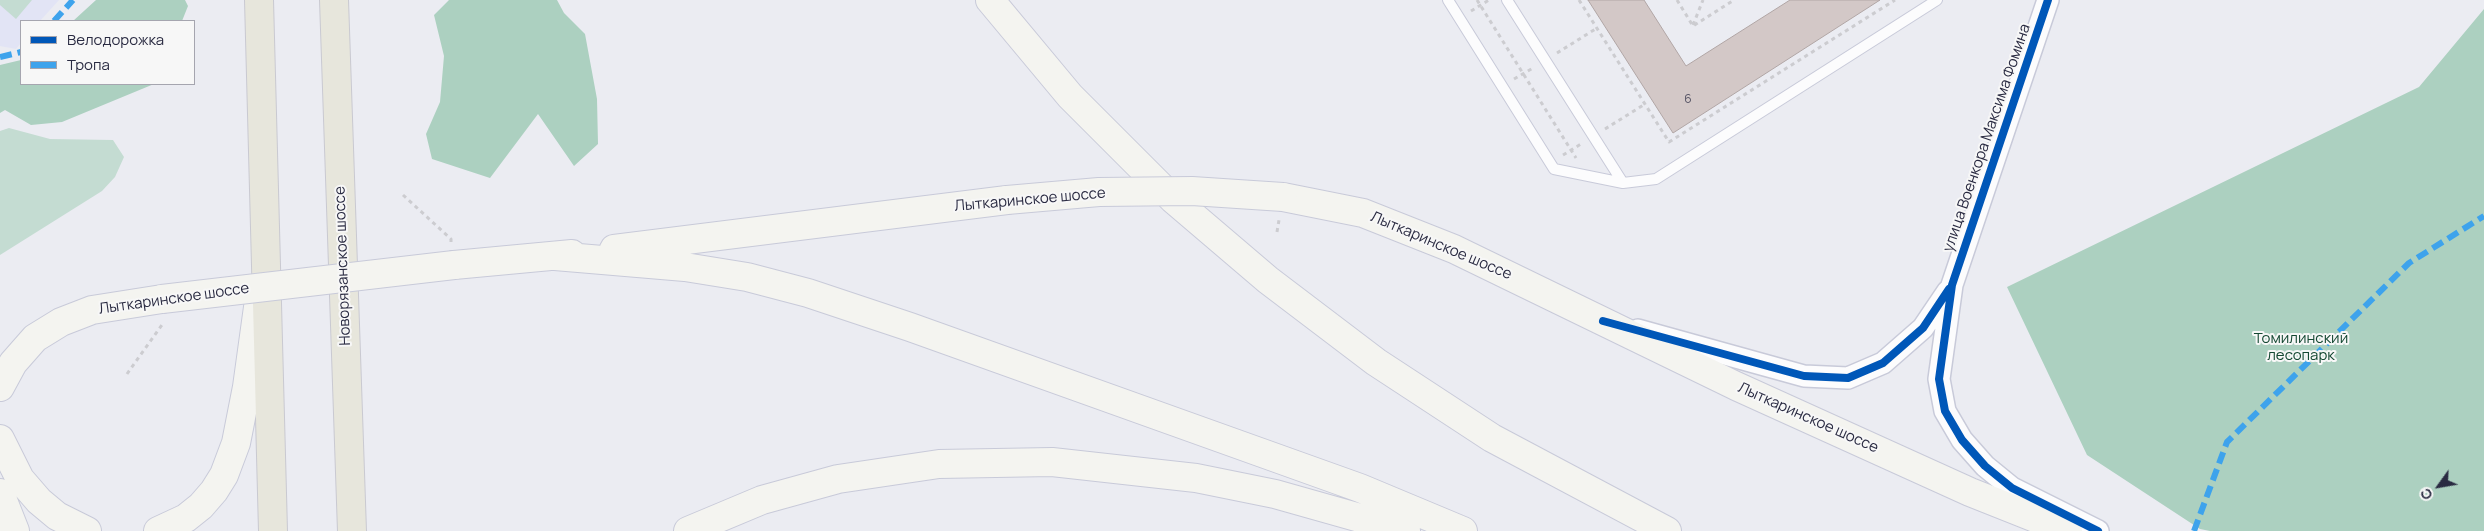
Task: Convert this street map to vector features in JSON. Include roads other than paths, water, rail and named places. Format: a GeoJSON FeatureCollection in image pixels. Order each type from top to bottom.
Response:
{"type":"FeatureCollection","features":[{"type":"Feature","properties":{"kind":"highway"},"geometry":{"type":"LineString","coordinates":[[259,0],[274,531]]}},
{"type":"Feature","properties":{"kind":"highway","name":"Новорязанское шоссе"},"geometry":{"type":"LineString","coordinates":[[334,0],[352,531]]}},
{"type":"Feature","properties":{"kind":"main road"},"geometry":{"type":"LineString","coordinates":[[990,0],[1084,110],[1173,200],[1268,280],[1376,362],[1492,438],[1667,531]]}},
{"type":"Feature","properties":{"kind":"main road","name":"Лыткаринское шоссе"},"geometry":{"type":"LineString","coordinates":[[0,388],[13,363],[35,338],[61,322],[92,310],[162,299],[454,265],[555,256],[1007,200],[1109,192],[1192,191],[1283,197],[1363,213],[1454,249],[1772,402],[1970,492],[2068,531]]}},
{"type":"Feature","properties":{"kind":"main road","name":"Лыткаринское шоссе"},"geometry":{"type":"LineString","coordinates":[[555,256],[685,267],[747,277],[808,293],[910,326],[1360,488],[1463,531]]}},
{"type":"Feature","properties":{"kind":"main road","name":"Лыткаринское шоссе"},"geometry":{"type":"LineString","coordinates":[[158,531],[186,518],[201,506],[224,475],[236,444],[247,387],[265,262]]}},
{"type":"Feature","properties":{"kind":"main road"},"geometry":{"type":"LineString","coordinates":[[0,439],[20,479],[39,501],[56,516],[87,531]]}},
{"type":"Feature","properties":{"kind":"main road"},"geometry":{"type":"LineString","coordinates":[[688,531],[762,500],[838,479],[939,464],[1052,462],[1196,478],[1265,492],[1406,531]]}},
{"type":"Feature","properties":{"kind":"main road"},"geometry":{"type":"LineString","coordinates":[[0,493],[15,531]]}},
{"type":"Feature","properties":{"kind":"street","name":"улица Военкора Максима Фомина"},"geometry":{"type":"LineString","coordinates":[[2048,0],[1952,285],[1939,379],[1945,411],[1962,440],[1985,466],[2012,488],[2098,531]]}},
{"type":"Feature","properties":{"kind":"street","name":"улица Военкора Максима Фомина"},"geometry":{"type":"LineString","coordinates":[[1603,321],[1804,376],[1848,378],[1883,363],[1923,328],[1952,285]]}},
{"type":"Feature","properties":{"kind":"lane"},"geometry":{"type":"LineString","coordinates":[[1448,0],[1554,169],[1623,183],[1656,179],[1937,0]]}},
{"type":"Feature","properties":{"kind":"lane"},"geometry":{"type":"LineString","coordinates":[[1508,0],[1623,183]]}},
{"type":"Feature","properties":{"kind":"park label","name":"Томилинский лесопарк"},"geometry":{"type":"Point","coordinates":[2301,348]}}]}
